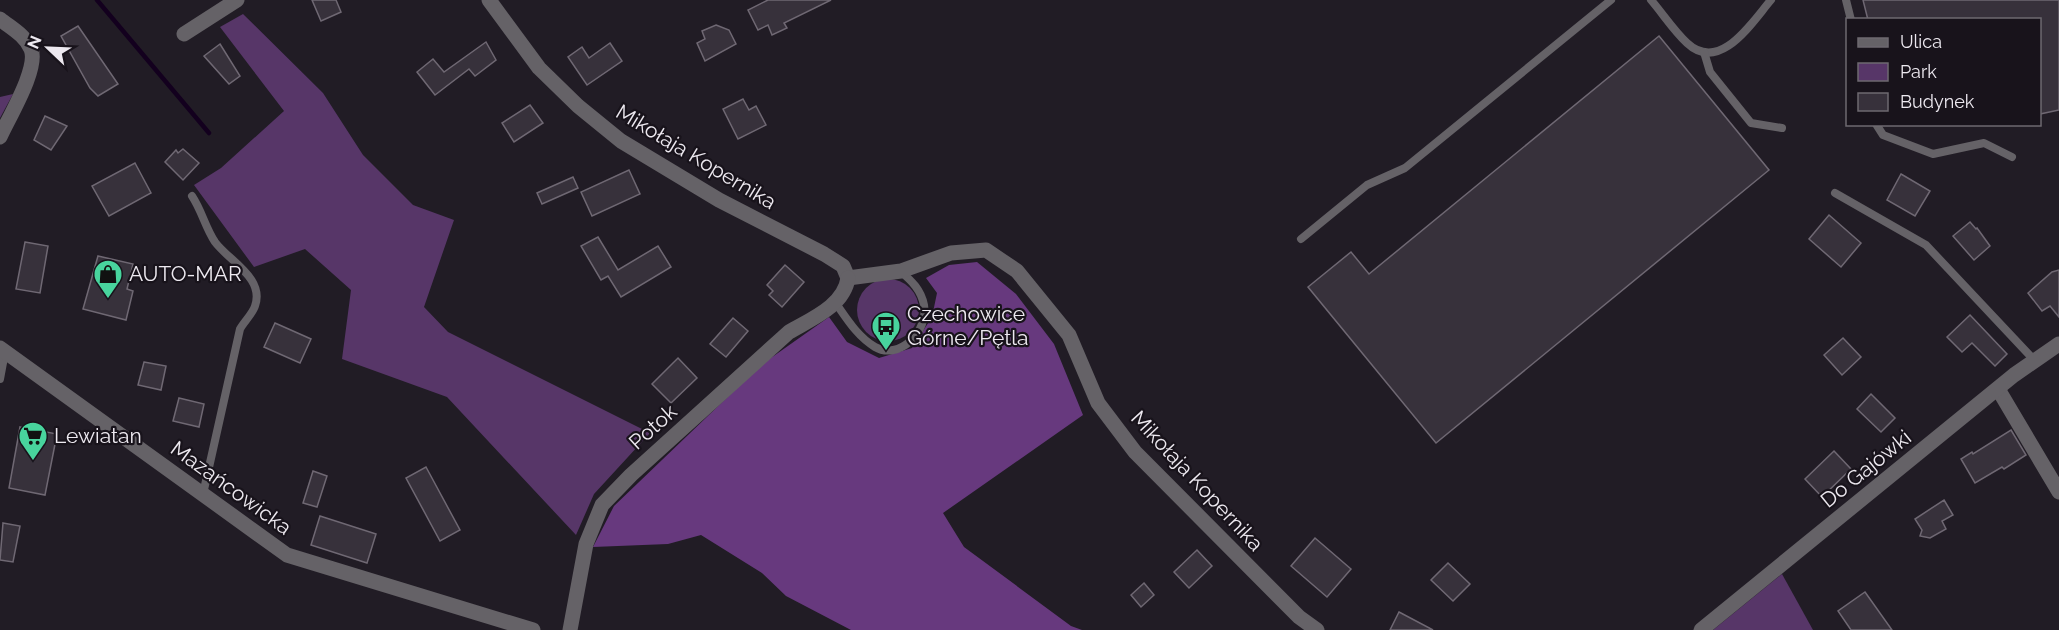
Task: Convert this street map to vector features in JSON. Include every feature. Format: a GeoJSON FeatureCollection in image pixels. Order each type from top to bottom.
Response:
{"type":"FeatureCollection","features":[{"type":"Feature","properties":{"kind":"street"},"geometry":{"type":"LineString","coordinates":[[184,34],[237,0]]}},
{"type":"Feature","properties":{"kind":"street","name":"Mikołaja Kopernika"},"geometry":{"type":"LineString","coordinates":[[489,0],[539,68],[578,106],[621,141],[719,200],[824,254],[843,266],[848,279]]}},
{"type":"Feature","properties":{"kind":"street"},"geometry":{"type":"LineString","coordinates":[[0,19],[23,37],[33,58],[31,71],[0,137]]}},
{"type":"Feature","properties":{"kind":"street","name":"Mikołaja Kopernika"},"geometry":{"type":"LineString","coordinates":[[901,272],[951,253],[986,250],[1017,271],[1069,335],[1098,403],[1135,452],[1299,617],[1317,630]]}},
{"type":"Feature","properties":{"kind":"street"},"geometry":{"type":"LineString","coordinates":[[835,302],[843,295],[848,279],[901,272]]}},
{"type":"Feature","properties":{"kind":"street","name":"Potok"},"geometry":{"type":"LineString","coordinates":[[570,630],[586,544],[602,505],[631,475],[781,339],[835,302]]}},
{"type":"Feature","properties":{"kind":"street","name":"Do Gajówki"},"geometry":{"type":"LineString","coordinates":[[1701,630],[1998,389],[2059,344]]}},
{"type":"Feature","properties":{"kind":"street","name":"Mazańcowicka"},"geometry":{"type":"LineString","coordinates":[[3,350],[287,555],[533,630]]}},
{"type":"Feature","properties":{"kind":"street"},"geometry":{"type":"LineString","coordinates":[[1998,389],[2059,492]]}},
{"type":"Feature","properties":{"kind":"lane"},"geometry":{"type":"LineString","coordinates":[[1301,239],[1367,185],[1405,168],[1611,0]]}},
{"type":"Feature","properties":{"kind":"lane"},"geometry":{"type":"LineString","coordinates":[[1651,0],[1688,45],[1704,52],[1719,53],[1733,43],[1771,0]]}},
{"type":"Feature","properties":{"kind":"lane"},"geometry":{"type":"LineString","coordinates":[[1846,0],[1850,18]]}},
{"type":"Feature","properties":{"kind":"lane"},"geometry":{"type":"LineString","coordinates":[[1704,52],[1710,72],[1751,123],[1782,128]]}},
{"type":"Feature","properties":{"kind":"lane"},"geometry":{"type":"LineString","coordinates":[[1877,126],[1883,135],[1933,154],[1984,143],[2012,157]]}},
{"type":"Feature","properties":{"kind":"lane"},"geometry":{"type":"LineString","coordinates":[[1835,193],[1926,245],[2035,361]]}},
{"type":"Feature","properties":{"kind":"lane"},"geometry":{"type":"LineString","coordinates":[[192,196],[216,243],[256,286],[255,307],[240,329],[203,494]]}},
{"type":"Feature","properties":{"kind":"lane"},"geometry":{"type":"LineString","coordinates":[[835,302],[858,335],[876,348],[886,351],[908,344],[918,332],[925,308],[918,289],[901,272]]}},
{"type":"Feature","properties":{"kind":"lane"},"geometry":{"type":"LineString","coordinates":[[0,379],[3,350]]}},
{"type":"Feature","properties":{"kind":"green space"},"geometry":{"type":"Polygon","coordinates":[[[243,14],[323,93],[363,155],[413,205],[454,220],[424,307],[448,332],[650,433],[594,494],[576,535],[447,397],[342,359],[351,290],[305,249],[254,267],[194,185],[221,168],[284,111],[220,27],[243,14]]]}},
{"type":"Feature","properties":{"kind":"green space"},"geometry":{"type":"Polygon","coordinates":[[[13,94],[0,118],[0,97],[13,94]]]}},
{"type":"Feature","properties":{"kind":"green space"},"geometry":{"type":"Polygon","coordinates":[[[882,279],[894,279],[910,288],[917,298],[919,310],[917,322],[910,332],[894,341],[882,341],[871,336],[862,327],[857,316],[857,304],[862,293],[871,284],[882,279]]]}},
{"type":"Feature","properties":{"kind":"green space"},"geometry":{"type":"Polygon","coordinates":[[[1782,574],[1813,630],[1713,630],[1782,574]]]}},
{"type":"Feature","properties":{"kind":"shaded area"},"geometry":{"type":"Polygon","coordinates":[[[977,262],[1016,294],[1054,344],[1083,415],[943,513],[964,547],[1071,626],[1082,630],[851,630],[786,596],[762,573],[701,535],[668,544],[593,547],[614,506],[761,365],[829,317],[847,342],[879,358],[912,348],[932,317],[937,293],[926,278],[949,265],[977,262]]]}},
{"type":"Feature","properties":{"kind":"building"},"geometry":{"type":"Polygon","coordinates":[[[312,0],[336,0],[341,12],[321,21],[312,0]]]}},
{"type":"Feature","properties":{"kind":"building"},"geometry":{"type":"Polygon","coordinates":[[[768,0],[831,0],[784,23],[787,28],[772,35],[768,25],[758,30],[748,10],[768,0]]]}},
{"type":"Feature","properties":{"kind":"building"},"geometry":{"type":"Polygon","coordinates":[[[1863,0],[2059,0],[2059,110],[2041,114],[2041,18],[1868,18],[1863,0]]]}},
{"type":"Feature","properties":{"kind":"building"},"geometry":{"type":"Polygon","coordinates":[[[716,25],[729,30],[736,44],[705,61],[697,43],[705,39],[702,31],[716,25]]]}},
{"type":"Feature","properties":{"kind":"building"},"geometry":{"type":"Polygon","coordinates":[[[78,26],[118,84],[98,96],[90,88],[61,36],[78,26]]]}},
{"type":"Feature","properties":{"kind":"building"},"geometry":{"type":"Polygon","coordinates":[[[1659,36],[1769,170],[1436,443],[1308,287],[1351,252],[1369,274],[1659,36]]]}},
{"type":"Feature","properties":{"kind":"building"},"geometry":{"type":"Polygon","coordinates":[[[486,42],[496,60],[475,76],[469,69],[435,95],[417,72],[433,59],[444,72],[486,42]]]}},
{"type":"Feature","properties":{"kind":"building"},"geometry":{"type":"Polygon","coordinates":[[[610,43],[622,61],[587,85],[568,57],[582,47],[589,58],[610,43]]]}},
{"type":"Feature","properties":{"kind":"building"},"geometry":{"type":"Polygon","coordinates":[[[220,44],[240,76],[229,84],[204,56],[220,44]]]}},
{"type":"Feature","properties":{"kind":"building"},"geometry":{"type":"Polygon","coordinates":[[[743,99],[749,110],[756,106],[766,125],[738,139],[723,109],[743,99]]]}},
{"type":"Feature","properties":{"kind":"building"},"geometry":{"type":"Polygon","coordinates":[[[530,105],[543,123],[514,142],[502,123],[530,105]]]}},
{"type":"Feature","properties":{"kind":"building"},"geometry":{"type":"Polygon","coordinates":[[[45,116],[67,126],[51,150],[34,140],[45,116]]]}},
{"type":"Feature","properties":{"kind":"building"},"geometry":{"type":"Polygon","coordinates":[[[183,149],[199,163],[183,180],[165,162],[176,150],[178,153],[183,149]]]}},
{"type":"Feature","properties":{"kind":"building"},"geometry":{"type":"Polygon","coordinates":[[[135,163],[151,193],[109,216],[92,186],[135,163]]]}},
{"type":"Feature","properties":{"kind":"building"},"geometry":{"type":"Polygon","coordinates":[[[629,170],[640,194],[592,216],[581,192],[629,170]]]}},
{"type":"Feature","properties":{"kind":"building"},"geometry":{"type":"Polygon","coordinates":[[[1901,174],[1930,191],[1915,216],[1887,200],[1901,174]]]}},
{"type":"Feature","properties":{"kind":"building"},"geometry":{"type":"Polygon","coordinates":[[[573,177],[578,188],[542,204],[537,193],[573,177]]]}},
{"type":"Feature","properties":{"kind":"building"},"geometry":{"type":"Polygon","coordinates":[[[1829,215],[1861,243],[1841,267],[1809,239],[1829,215]]]}},
{"type":"Feature","properties":{"kind":"building"},"geometry":{"type":"Polygon","coordinates":[[[1970,222],[1990,246],[1974,260],[1953,236],[1970,222]]]}},
{"type":"Feature","properties":{"kind":"building"},"geometry":{"type":"Polygon","coordinates":[[[598,237],[618,270],[658,246],[671,267],[621,297],[608,276],[601,280],[581,246],[598,237]]]}},
{"type":"Feature","properties":{"kind":"building"},"geometry":{"type":"Polygon","coordinates":[[[25,242],[48,246],[40,293],[16,289],[25,242]]]}},
{"type":"Feature","properties":{"kind":"building"},"geometry":{"type":"Polygon","coordinates":[[[98,256],[133,264],[127,289],[133,291],[126,320],[83,309],[98,256]]]}},
{"type":"Feature","properties":{"kind":"building"},"geometry":{"type":"Polygon","coordinates":[[[785,265],[804,282],[782,307],[769,295],[773,291],[767,285],[785,265]]]}},
{"type":"Feature","properties":{"kind":"building"},"geometry":{"type":"Polygon","coordinates":[[[2059,270],[2059,317],[2050,306],[2042,311],[2028,293],[2052,272],[2059,270]]]}},
{"type":"Feature","properties":{"kind":"building"},"geometry":{"type":"Polygon","coordinates":[[[1970,315],[2007,354],[1995,366],[1972,343],[1962,352],[1947,337],[1970,315]]]}},
{"type":"Feature","properties":{"kind":"building"},"geometry":{"type":"Polygon","coordinates":[[[733,318],[748,331],[726,357],[710,344],[733,318]]]}},
{"type":"Feature","properties":{"kind":"building"},"geometry":{"type":"Polygon","coordinates":[[[275,323],[311,339],[300,363],[264,347],[275,323]]]}},
{"type":"Feature","properties":{"kind":"building"},"geometry":{"type":"Polygon","coordinates":[[[1843,338],[1861,357],[1842,375],[1824,355],[1843,338]]]}},
{"type":"Feature","properties":{"kind":"building"},"geometry":{"type":"Polygon","coordinates":[[[678,358],[697,378],[671,403],[652,384],[678,358]]]}},
{"type":"Feature","properties":{"kind":"building"},"geometry":{"type":"Polygon","coordinates":[[[144,362],[166,366],[161,390],[138,385],[144,362]]]}},
{"type":"Feature","properties":{"kind":"building"},"geometry":{"type":"Polygon","coordinates":[[[1871,394],[1895,418],[1881,432],[1857,409],[1871,394]]]}},
{"type":"Feature","properties":{"kind":"building"},"geometry":{"type":"Polygon","coordinates":[[[179,398],[204,404],[199,427],[173,421],[179,398]]]}},
{"type":"Feature","properties":{"kind":"building","name":"Lewiatan"},"geometry":{"type":"Polygon","coordinates":[[[20,427],[57,434],[45,495],[9,488],[20,427]]]}},
{"type":"Feature","properties":{"kind":"building"},"geometry":{"type":"Polygon","coordinates":[[[2011,430],[2026,455],[1975,483],[1961,459],[2011,430]]]}},
{"type":"Feature","properties":{"kind":"building"},"geometry":{"type":"Polygon","coordinates":[[[1834,451],[1851,469],[1822,497],[1805,479],[1834,451]]]}},
{"type":"Feature","properties":{"kind":"building"},"geometry":{"type":"Polygon","coordinates":[[[426,467],[460,530],[440,541],[406,478],[426,467]]]}},
{"type":"Feature","properties":{"kind":"building"},"geometry":{"type":"Polygon","coordinates":[[[313,471],[327,476],[317,507],[303,503],[313,471]]]}},
{"type":"Feature","properties":{"kind":"building"},"geometry":{"type":"Polygon","coordinates":[[[1944,500],[1953,515],[1942,521],[1946,529],[1930,538],[1920,536],[1922,530],[1915,519],[1944,500]]]}},
{"type":"Feature","properties":{"kind":"building"},"geometry":{"type":"Polygon","coordinates":[[[320,516],[376,534],[367,563],[311,545],[320,516]]]}},
{"type":"Feature","properties":{"kind":"building"},"geometry":{"type":"Polygon","coordinates":[[[3,523],[20,526],[13,562],[0,560],[3,523]]]}},
{"type":"Feature","properties":{"kind":"building"},"geometry":{"type":"Polygon","coordinates":[[[1315,538],[1351,569],[1327,597],[1291,566],[1315,538]]]}},
{"type":"Feature","properties":{"kind":"building"},"geometry":{"type":"Polygon","coordinates":[[[1197,550],[1212,566],[1189,588],[1174,572],[1197,550]]]}},
{"type":"Feature","properties":{"kind":"building"},"geometry":{"type":"Polygon","coordinates":[[[1448,563],[1470,584],[1453,601],[1431,580],[1448,563]]]}},
{"type":"Feature","properties":{"kind":"building"},"geometry":{"type":"Polygon","coordinates":[[[1144,583],[1154,595],[1141,607],[1131,595],[1144,583]]]}},
{"type":"Feature","properties":{"kind":"building"},"geometry":{"type":"Polygon","coordinates":[[[1865,592],[1892,630],[1851,630],[1838,611],[1865,592]]]}},
{"type":"Feature","properties":{"kind":"building"},"geometry":{"type":"Polygon","coordinates":[[[1399,612],[1433,630],[1390,630],[1399,612]]]}},
{"type":"Feature","properties":{"kind":"waterway"},"geometry":{"type":"LineString","coordinates":[[97,0],[209,133]]}},
{"type":"Feature","properties":{"kind":"place","name":"AUTO-MAR"},"geometry":{"type":"Point","coordinates":[108,300]}},
{"type":"Feature","properties":{"kind":"place","name":"Czechowice Górne/Pętla"},"geometry":{"type":"Point","coordinates":[886,352]}},
{"type":"Feature","properties":{"kind":"place","name":"Lewiatan"},"geometry":{"type":"Point","coordinates":[33,462]}}]}
